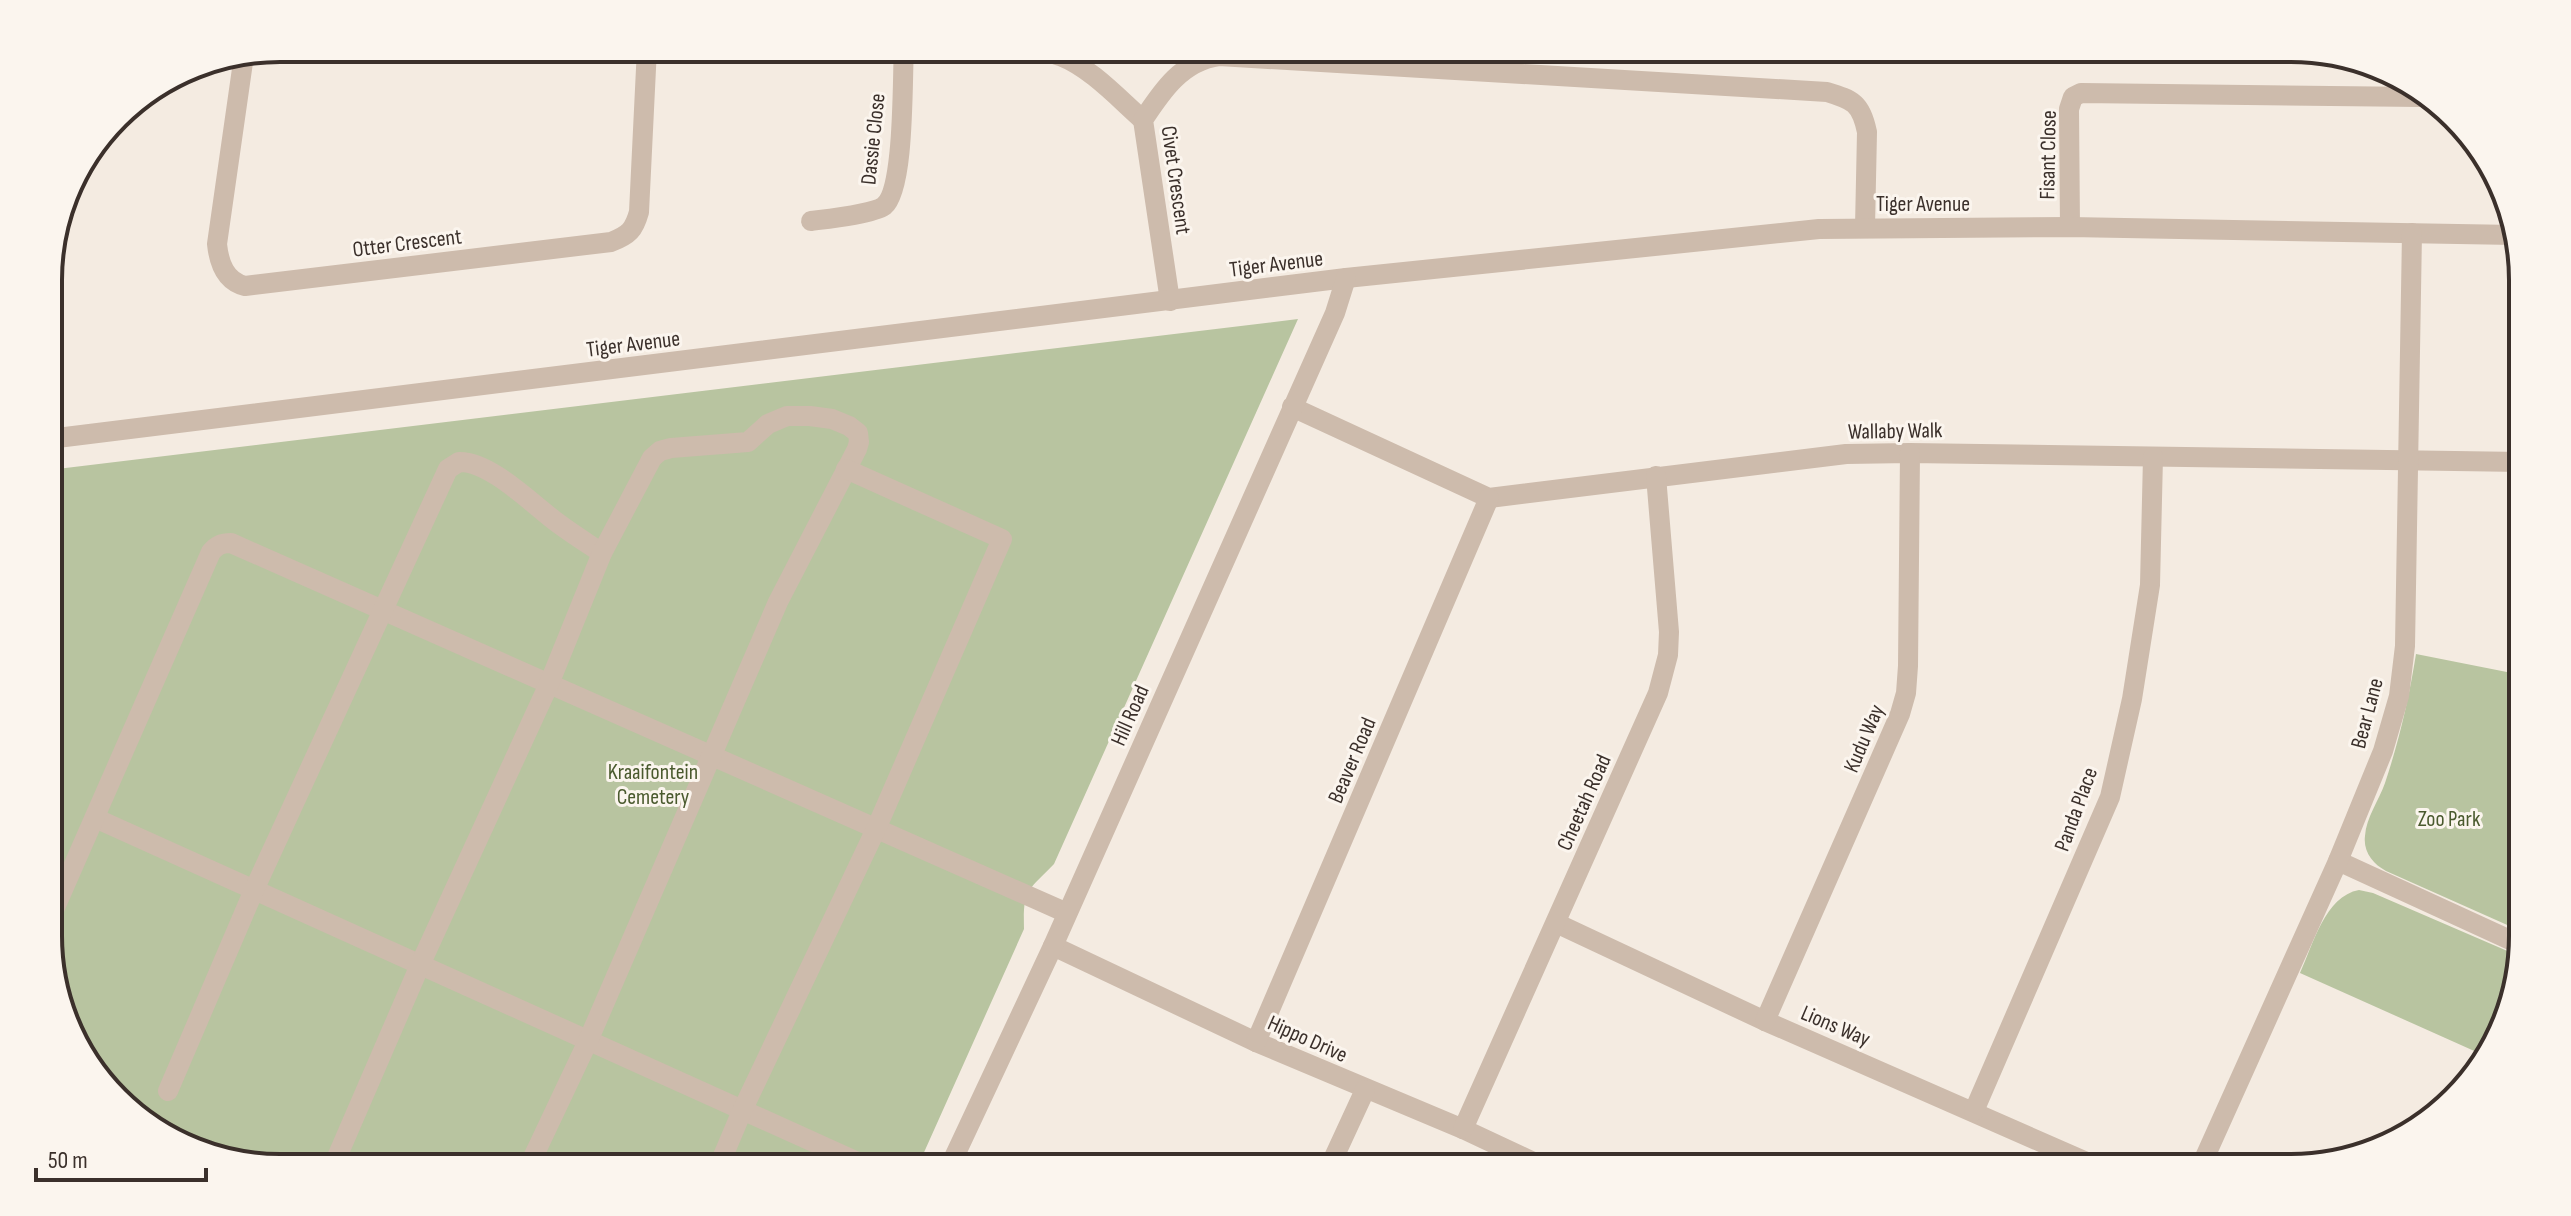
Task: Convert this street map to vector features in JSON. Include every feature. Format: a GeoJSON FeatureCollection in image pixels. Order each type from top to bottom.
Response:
{"type":"FeatureCollection","features":[{"type":"Feature","properties":{"kind":"street","name":"Otter Crescent"},"geometry":{"type":"LineString","coordinates":[[242,66],[217,244],[225,272],[231,280],[245,286],[611,242],[628,234],[635,228],[639,212],[646,62]]}},
{"type":"Feature","properties":{"kind":"street","name":"Dassie Close"},"geometry":{"type":"LineString","coordinates":[[811,221],[877,210],[887,204],[892,196],[898,172],[903,62]]}},
{"type":"Feature","properties":{"kind":"street"},"geometry":{"type":"LineString","coordinates":[[1071,62],[1143,120]]}},
{"type":"Feature","properties":{"kind":"street","name":"Civet Crescent"},"geometry":{"type":"LineString","coordinates":[[1170,301],[1143,120],[1162,92],[1180,73],[1197,62]]}},
{"type":"Feature","properties":{"kind":"street","name":"Civet Crescent"},"geometry":{"type":"LineString","coordinates":[[1320,62],[1827,92],[1847,98],[1857,105],[1867,132],[1865,227]]}},
{"type":"Feature","properties":{"kind":"street","name":"Fisant Close"},"geometry":{"type":"LineString","coordinates":[[2070,227],[2069,109],[2073,97],[2081,93],[2409,97]]}},
{"type":"Feature","properties":{"kind":"street","name":"Tiger Avenue"},"geometry":{"type":"LineString","coordinates":[[62,437],[1346,278],[1819,229],[2070,227],[2504,235]]}},
{"type":"Feature","properties":{"kind":"street","name":"Bear Lane"},"geometry":{"type":"LineString","coordinates":[[2206,1154],[2338,861],[2383,751],[2399,696],[2405,646],[2412,233]]}},
{"type":"Feature","properties":{"kind":"street","name":"Hill Road"},"geometry":{"type":"LineString","coordinates":[[956,1154],[1053,946],[1335,313],[1346,278]]}},
{"type":"Feature","properties":{"kind":"street"},"geometry":{"type":"LineString","coordinates":[[1292,407],[1489,498]]}},
{"type":"Feature","properties":{"kind":"street"},"geometry":{"type":"LineString","coordinates":[[338,1154],[420,965],[549,684],[602,553],[652,458],[660,451],[699,444],[748,442],[778,418],[810,416],[832,419],[849,426],[858,433],[859,442],[778,602],[588,1041],[535,1154]]}},
{"type":"Feature","properties":{"kind":"street","name":"Kudu Way"},"geometry":{"type":"LineString","coordinates":[[1765,1021],[1903,703],[1908,666],[1910,453]]}},
{"type":"Feature","properties":{"kind":"street","name":"Wallaby Walk"},"geometry":{"type":"LineString","coordinates":[[1489,498],[1846,454],[2509,462]]}},
{"type":"Feature","properties":{"kind":"street","name":"Panda Place"},"geometry":{"type":"LineString","coordinates":[[1974,1111],[2110,797],[2132,699],[2150,585],[2153,457]]}},
{"type":"Feature","properties":{"kind":"street"},"geometry":{"type":"LineString","coordinates":[[168,1091],[254,890],[448,469],[459,462],[477,465],[517,490],[602,553]]}},
{"type":"Feature","properties":{"kind":"street"},"geometry":{"type":"LineString","coordinates":[[724,1154],[876,829],[1002,539],[846,469]]}},
{"type":"Feature","properties":{"kind":"street","name":"Cheetah Road"},"geometry":{"type":"LineString","coordinates":[[1463,1129],[1664,674],[1669,632],[1656,476]]}},
{"type":"Feature","properties":{"kind":"street","name":"Beaver Road"},"geometry":{"type":"LineString","coordinates":[[1256,1042],[1489,498]]}},
{"type":"Feature","properties":{"kind":"street"},"geometry":{"type":"LineString","coordinates":[[62,892],[211,552],[217,545],[231,543],[1067,913]]}},
{"type":"Feature","properties":{"kind":"street"},"geometry":{"type":"LineString","coordinates":[[95,818],[839,1154]]}},
{"type":"Feature","properties":{"kind":"street"},"geometry":{"type":"LineString","coordinates":[[2338,861],[2509,939]]}},
{"type":"Feature","properties":{"kind":"street","name":"Lions Way"},"geometry":{"type":"LineString","coordinates":[[1556,923],[1765,1021],[2069,1154]]}},
{"type":"Feature","properties":{"kind":"street","name":"Hippo Drive"},"geometry":{"type":"LineString","coordinates":[[1053,946],[1256,1042],[1516,1154]]}},
{"type":"Feature","properties":{"kind":"street"},"geometry":{"type":"LineString","coordinates":[[1335,1154],[1365,1090]]}},
{"type":"Feature","properties":{"kind":"green space","name":"Kraaifontein Cemetery"},"geometry":{"type":"Polygon","coordinates":[[[1298,319],[1054,864],[1028,892],[1024,906],[1024,929],[923,1154],[280,1154],[224,1147],[171,1125],[147,1109],[107,1069],[91,1045],[69,992],[64,964],[62,468],[1298,319]]]}},
{"type":"Feature","properties":{"kind":"green space","name":"Zoo Park"},"geometry":{"type":"Polygon","coordinates":[[[2416,654],[2509,672],[2509,926],[2386,871],[2367,852],[2366,829],[2385,783],[2407,703],[2416,654]]]}},
{"type":"Feature","properties":{"kind":"green space"},"geometry":{"type":"Polygon","coordinates":[[[2359,890],[2373,893],[2508,951],[2497,1006],[2476,1052],[2300,973],[2322,923],[2347,894],[2359,890]]]}}]}
